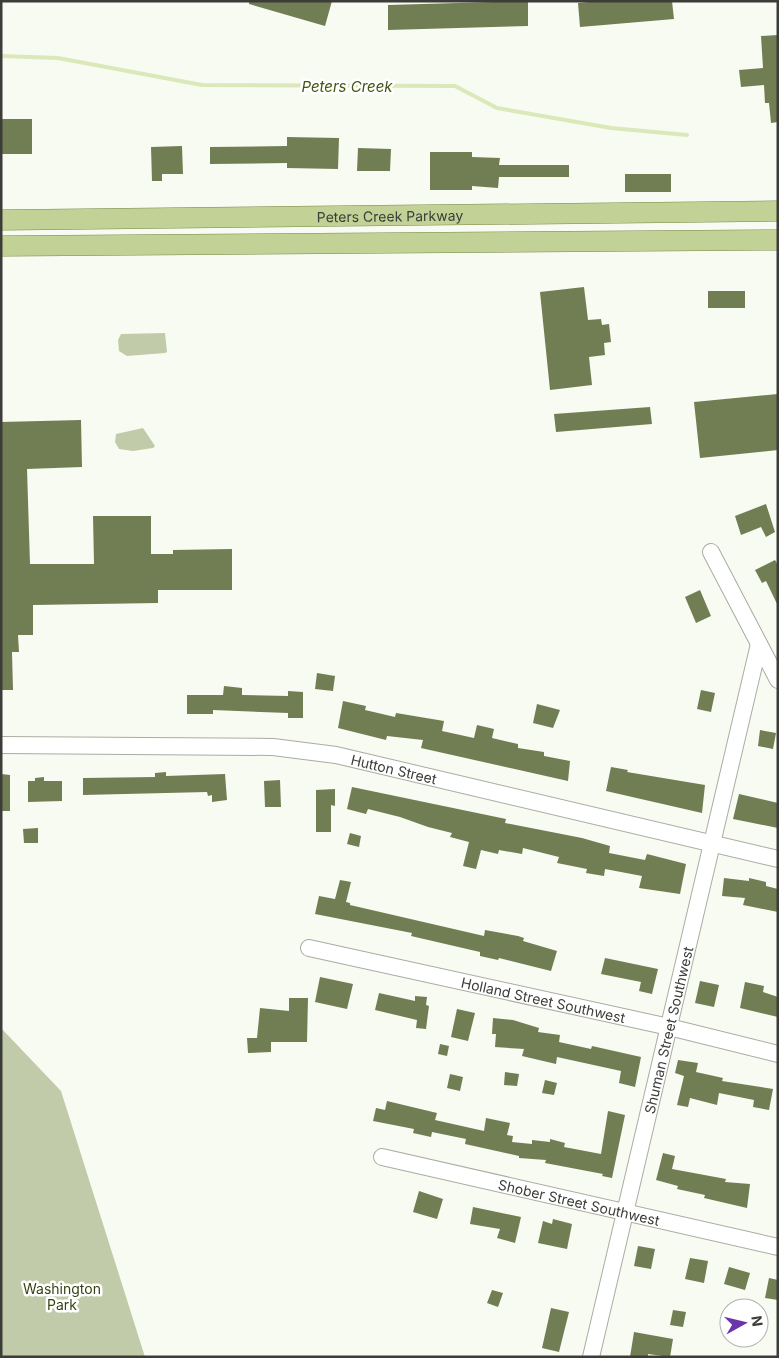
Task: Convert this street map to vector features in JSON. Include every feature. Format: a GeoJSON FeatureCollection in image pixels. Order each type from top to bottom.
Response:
{"type":"FeatureCollection","features":[{"type":"Feature","properties":{"kind":"main road","name":"Peters Creek Parkway"},"geometry":{"type":"LineString","coordinates":[[1,220],[778,211]]}},
{"type":"Feature","properties":{"kind":"main road"},"geometry":{"type":"LineString","coordinates":[[662,212],[662,241]]}},
{"type":"Feature","properties":{"kind":"main road"},"geometry":{"type":"LineString","coordinates":[[489,213],[490,242]]}},
{"type":"Feature","properties":{"kind":"main road","name":"Peters Creek Parkway"},"geometry":{"type":"LineString","coordinates":[[1,246],[778,240]]}},
{"type":"Feature","properties":{"kind":"street"},"geometry":{"type":"LineString","coordinates":[[711,552],[778,680]]}},
{"type":"Feature","properties":{"kind":"street","name":"Shuman Street Southwest"},"geometry":{"type":"LineString","coordinates":[[591,1357],[759,644]]}},
{"type":"Feature","properties":{"kind":"street","name":"Hutton Street"},"geometry":{"type":"LineString","coordinates":[[1,745],[274,747],[336,755],[711,844],[778,858]]}},
{"type":"Feature","properties":{"kind":"street","name":"Holland Street Southwest"},"geometry":{"type":"LineString","coordinates":[[309,948],[669,1027],[778,1054]]}},
{"type":"Feature","properties":{"kind":"street","name":"Shober Street Southwest"},"geometry":{"type":"LineString","coordinates":[[382,1157],[778,1247]]}},
{"type":"Feature","properties":{"kind":"green space"},"geometry":{"type":"Polygon","coordinates":[[[165,333],[167,352],[165,353],[127,356],[119,351],[118,340],[121,334],[165,333]]]}},
{"type":"Feature","properties":{"kind":"green space"},"geometry":{"type":"Polygon","coordinates":[[[143,428],[155,446],[153,448],[133,451],[119,449],[115,442],[116,434],[143,428]]]}},
{"type":"Feature","properties":{"kind":"green space","name":"Washington Park"},"geometry":{"type":"Polygon","coordinates":[[[1,1028],[61,1091],[145,1357],[1,1357],[1,1028]]]}},
{"type":"Feature","properties":{"kind":"building"},"geometry":{"type":"Polygon","coordinates":[[[249,1],[332,1],[325,26],[249,4],[249,1]]]}},
{"type":"Feature","properties":{"kind":"building"},"geometry":{"type":"Polygon","coordinates":[[[528,1],[528,26],[388,30],[388,5],[528,1]]]}},
{"type":"Feature","properties":{"kind":"building"},"geometry":{"type":"Polygon","coordinates":[[[599,1],[672,1],[674,19],[580,27],[578,3],[599,1]]]}},
{"type":"Feature","properties":{"kind":"building"},"geometry":{"type":"Polygon","coordinates":[[[778,35],[778,122],[771,123],[769,103],[765,103],[764,85],[741,87],[739,70],[763,68],[761,36],[778,35]]]}},
{"type":"Feature","properties":{"kind":"building"},"geometry":{"type":"Polygon","coordinates":[[[1,119],[32,119],[32,154],[1,154],[1,119]]]}},
{"type":"Feature","properties":{"kind":"building"},"geometry":{"type":"Polygon","coordinates":[[[287,137],[339,138],[338,169],[287,168],[287,163],[210,164],[210,147],[287,146],[287,137]]]}},
{"type":"Feature","properties":{"kind":"building"},"geometry":{"type":"Polygon","coordinates":[[[182,146],[183,174],[162,174],[162,181],[152,181],[151,147],[182,146]]]}},
{"type":"Feature","properties":{"kind":"building"},"geometry":{"type":"Polygon","coordinates":[[[358,148],[391,149],[390,171],[357,171],[358,148]]]}},
{"type":"Feature","properties":{"kind":"building"},"geometry":{"type":"Polygon","coordinates":[[[430,152],[472,152],[472,157],[500,158],[499,165],[569,165],[569,177],[499,177],[498,188],[472,186],[472,190],[430,190],[430,152]]]}},
{"type":"Feature","properties":{"kind":"building"},"geometry":{"type":"Polygon","coordinates":[[[625,174],[671,174],[671,192],[625,192],[625,174]]]}},
{"type":"Feature","properties":{"kind":"building"},"geometry":{"type":"Polygon","coordinates":[[[584,287],[588,320],[601,319],[602,325],[609,324],[611,342],[604,343],[605,355],[589,357],[592,385],[550,390],[540,292],[584,287]]]}},
{"type":"Feature","properties":{"kind":"building"},"geometry":{"type":"Polygon","coordinates":[[[708,291],[745,291],[745,308],[708,308],[708,291]]]}},
{"type":"Feature","properties":{"kind":"building"},"geometry":{"type":"Polygon","coordinates":[[[778,394],[778,450],[700,458],[694,402],[778,394]]]}},
{"type":"Feature","properties":{"kind":"building"},"geometry":{"type":"Polygon","coordinates":[[[650,407],[652,424],[556,432],[554,414],[650,407]]]}},
{"type":"Feature","properties":{"kind":"building"},"geometry":{"type":"Polygon","coordinates":[[[81,420],[82,467],[27,469],[30,564],[94,564],[93,516],[151,516],[151,554],[173,554],[173,550],[232,549],[232,590],[158,590],[158,603],[33,605],[33,635],[18,635],[19,652],[12,652],[13,690],[1,690],[1,422],[81,420]]]}},
{"type":"Feature","properties":{"kind":"building"},"geometry":{"type":"Polygon","coordinates":[[[766,504],[775,532],[766,537],[761,527],[741,535],[735,516],[766,504]]]}},
{"type":"Feature","properties":{"kind":"building"},"geometry":{"type":"Polygon","coordinates":[[[775,560],[778,565],[778,606],[766,581],[762,583],[755,570],[775,560]]]}},
{"type":"Feature","properties":{"kind":"building"},"geometry":{"type":"Polygon","coordinates":[[[700,590],[711,616],[696,623],[685,597],[700,590]]]}},
{"type":"Feature","properties":{"kind":"building"},"geometry":{"type":"Polygon","coordinates":[[[317,673],[335,676],[333,691],[315,689],[317,673]]]}},
{"type":"Feature","properties":{"kind":"building"},"geometry":{"type":"Polygon","coordinates":[[[224,686],[242,688],[242,695],[288,696],[288,691],[303,692],[303,718],[288,718],[288,713],[213,710],[213,714],[187,714],[187,695],[223,695],[224,686]]]}},
{"type":"Feature","properties":{"kind":"building"},"geometry":{"type":"Polygon","coordinates":[[[701,690],[715,693],[711,712],[697,709],[701,690]]]}},
{"type":"Feature","properties":{"kind":"building"},"geometry":{"type":"Polygon","coordinates":[[[343,701],[366,706],[365,710],[395,717],[396,713],[444,721],[442,731],[474,738],[477,725],[494,729],[492,738],[518,744],[518,748],[544,752],[544,756],[570,761],[568,781],[421,748],[423,740],[387,736],[386,740],[338,728],[343,701]]]}},
{"type":"Feature","properties":{"kind":"building"},"geometry":{"type":"Polygon","coordinates":[[[537,704],[560,710],[553,728],[533,723],[537,704]]]}},
{"type":"Feature","properties":{"kind":"building"},"geometry":{"type":"Polygon","coordinates":[[[760,730],[776,733],[773,749],[758,746],[760,730]]]}},
{"type":"Feature","properties":{"kind":"building"},"geometry":{"type":"Polygon","coordinates":[[[611,767],[628,770],[627,772],[705,785],[702,813],[606,791],[611,767]]]}},
{"type":"Feature","properties":{"kind":"building"},"geometry":{"type":"Polygon","coordinates":[[[166,772],[166,776],[225,774],[227,800],[212,802],[212,795],[208,796],[207,792],[83,795],[83,778],[155,777],[155,773],[166,772]]]}},
{"type":"Feature","properties":{"kind":"building"},"geometry":{"type":"Polygon","coordinates":[[[1,774],[10,775],[10,811],[1,811],[1,774]]]}},
{"type":"Feature","properties":{"kind":"building"},"geometry":{"type":"Polygon","coordinates":[[[44,777],[44,781],[62,781],[62,801],[28,802],[28,781],[35,781],[35,778],[44,777]]]}},
{"type":"Feature","properties":{"kind":"building"},"geometry":{"type":"Polygon","coordinates":[[[280,780],[281,807],[265,807],[264,781],[280,780]]]}},
{"type":"Feature","properties":{"kind":"building"},"geometry":{"type":"Polygon","coordinates":[[[352,787],[506,819],[505,823],[582,838],[610,846],[609,853],[645,860],[647,854],[686,864],[680,894],[639,888],[642,876],[605,869],[604,876],[586,873],[587,869],[557,863],[559,857],[523,848],[522,854],[499,850],[498,854],[481,850],[476,869],[463,866],[469,842],[450,837],[452,833],[400,817],[368,809],[366,814],[347,809],[352,787]]]}},
{"type":"Feature","properties":{"kind":"building"},"geometry":{"type":"Polygon","coordinates":[[[335,789],[335,806],[331,805],[331,832],[316,832],[316,790],[335,789]]]}},
{"type":"Feature","properties":{"kind":"building"},"geometry":{"type":"Polygon","coordinates":[[[739,794],[778,803],[778,828],[733,819],[739,794]]]}},
{"type":"Feature","properties":{"kind":"building"},"geometry":{"type":"Polygon","coordinates":[[[38,828],[38,843],[24,843],[23,829],[38,828]]]}},
{"type":"Feature","properties":{"kind":"building"},"geometry":{"type":"Polygon","coordinates":[[[350,833],[361,836],[359,847],[347,844],[350,833]]]}},
{"type":"Feature","properties":{"kind":"building"},"geometry":{"type":"Polygon","coordinates":[[[724,878],[749,881],[749,878],[766,882],[766,886],[778,889],[778,912],[743,905],[745,898],[722,896],[724,878]]]}},
{"type":"Feature","properties":{"kind":"building"},"geometry":{"type":"Polygon","coordinates":[[[340,880],[351,882],[346,902],[350,903],[350,905],[484,936],[485,930],[518,936],[524,938],[523,941],[557,951],[551,971],[499,958],[498,960],[480,956],[480,952],[411,936],[412,933],[315,914],[319,896],[335,899],[340,880]]]}},
{"type":"Feature","properties":{"kind":"building"},"geometry":{"type":"Polygon","coordinates":[[[605,958],[658,969],[652,994],[639,991],[641,982],[601,974],[605,958]]]}},
{"type":"Feature","properties":{"kind":"building"},"geometry":{"type":"Polygon","coordinates":[[[320,977],[353,984],[347,1009],[315,1002],[320,977]]]}},
{"type":"Feature","properties":{"kind":"building"},"geometry":{"type":"Polygon","coordinates":[[[700,981],[719,985],[714,1007],[695,1003],[700,981]]]}},
{"type":"Feature","properties":{"kind":"building"},"geometry":{"type":"Polygon","coordinates":[[[745,982],[764,986],[763,992],[778,997],[778,1017],[740,1008],[745,982]]]}},
{"type":"Feature","properties":{"kind":"building"},"geometry":{"type":"Polygon","coordinates":[[[379,993],[415,1001],[415,996],[427,997],[426,1005],[429,1006],[426,1029],[416,1028],[417,1020],[375,1010],[379,993]]]}},
{"type":"Feature","properties":{"kind":"building"},"geometry":{"type":"Polygon","coordinates":[[[289,998],[308,998],[307,1042],[271,1042],[271,1052],[248,1053],[247,1038],[257,1038],[260,1008],[289,1011],[289,998]]]}},
{"type":"Feature","properties":{"kind":"building"},"geometry":{"type":"Polygon","coordinates":[[[457,1009],[475,1013],[468,1041],[451,1037],[457,1009]]]}},
{"type":"Feature","properties":{"kind":"building"},"geometry":{"type":"Polygon","coordinates":[[[493,1018],[513,1020],[539,1028],[538,1032],[560,1035],[559,1042],[591,1049],[592,1046],[641,1057],[635,1087],[619,1083],[621,1071],[557,1057],[556,1064],[522,1056],[524,1049],[495,1047],[496,1034],[492,1034],[493,1018]]]}},
{"type":"Feature","properties":{"kind":"building"},"geometry":{"type":"Polygon","coordinates":[[[440,1044],[449,1046],[447,1056],[438,1054],[440,1044]]]}},
{"type":"Feature","properties":{"kind":"building"},"geometry":{"type":"Polygon","coordinates":[[[678,1060],[698,1063],[696,1072],[723,1078],[722,1081],[773,1089],[769,1110],[753,1107],[754,1100],[719,1093],[717,1105],[690,1098],[688,1107],[677,1105],[684,1076],[675,1073],[678,1060]]]}},
{"type":"Feature","properties":{"kind":"building"},"geometry":{"type":"Polygon","coordinates":[[[505,1072],[519,1074],[517,1086],[504,1085],[505,1072]]]}},
{"type":"Feature","properties":{"kind":"building"},"geometry":{"type":"Polygon","coordinates":[[[450,1074],[463,1077],[460,1091],[447,1088],[450,1074]]]}},
{"type":"Feature","properties":{"kind":"building"},"geometry":{"type":"Polygon","coordinates":[[[545,1080],[557,1083],[554,1095],[542,1093],[545,1080]]]}},
{"type":"Feature","properties":{"kind":"building"},"geometry":{"type":"Polygon","coordinates":[[[387,1101],[437,1113],[435,1120],[484,1131],[486,1118],[510,1123],[507,1135],[513,1136],[512,1142],[532,1144],[532,1140],[550,1142],[550,1139],[565,1143],[564,1147],[601,1154],[608,1111],[625,1115],[612,1178],[602,1176],[603,1174],[545,1163],[546,1160],[519,1158],[519,1156],[465,1144],[466,1139],[432,1132],[431,1137],[413,1133],[414,1129],[373,1121],[376,1108],[385,1110],[387,1101]]]}},
{"type":"Feature","properties":{"kind":"building"},"geometry":{"type":"Polygon","coordinates":[[[663,1153],[675,1156],[672,1169],[726,1179],[725,1182],[750,1184],[747,1208],[704,1198],[705,1195],[677,1189],[678,1186],[656,1180],[663,1153]]]}},
{"type":"Feature","properties":{"kind":"building"},"geometry":{"type":"Polygon","coordinates":[[[419,1191],[443,1199],[437,1219],[413,1212],[419,1191]]]}},
{"type":"Feature","properties":{"kind":"building"},"geometry":{"type":"Polygon","coordinates":[[[473,1207],[521,1217],[515,1243],[497,1238],[500,1229],[470,1224],[473,1207]]]}},
{"type":"Feature","properties":{"kind":"building"},"geometry":{"type":"Polygon","coordinates":[[[553,1219],[572,1224],[567,1249],[538,1243],[543,1221],[552,1224],[553,1219]]]}},
{"type":"Feature","properties":{"kind":"building"},"geometry":{"type":"Polygon","coordinates":[[[638,1246],[655,1249],[651,1269],[634,1266],[638,1246]]]}},
{"type":"Feature","properties":{"kind":"building"},"geometry":{"type":"Polygon","coordinates":[[[690,1258],[708,1261],[704,1283],[685,1279],[690,1258]]]}},
{"type":"Feature","properties":{"kind":"building"},"geometry":{"type":"Polygon","coordinates":[[[729,1267],[750,1273],[745,1290],[724,1284],[729,1267]]]}},
{"type":"Feature","properties":{"kind":"building"},"geometry":{"type":"Polygon","coordinates":[[[769,1278],[778,1280],[778,1300],[765,1298],[769,1278]]]}},
{"type":"Feature","properties":{"kind":"building"},"geometry":{"type":"Polygon","coordinates":[[[492,1290],[503,1293],[498,1307],[487,1303],[492,1290]]]}},
{"type":"Feature","properties":{"kind":"building"},"geometry":{"type":"Polygon","coordinates":[[[551,1308],[569,1312],[559,1352],[542,1348],[551,1308]]]}},
{"type":"Feature","properties":{"kind":"building"},"geometry":{"type":"Polygon","coordinates":[[[673,1310],[686,1312],[683,1327],[670,1325],[673,1310]]]}},
{"type":"Feature","properties":{"kind":"building"},"geometry":{"type":"Polygon","coordinates":[[[634,1332],[673,1339],[670,1357],[648,1354],[648,1357],[630,1357],[634,1332]]]}},
{"type":"Feature","properties":{"kind":"waterway","name":"Peters Creek"},"geometry":{"type":"LineString","coordinates":[[1,56],[58,58],[202,85],[455,86],[497,108],[611,128],[687,135]]}}]}
